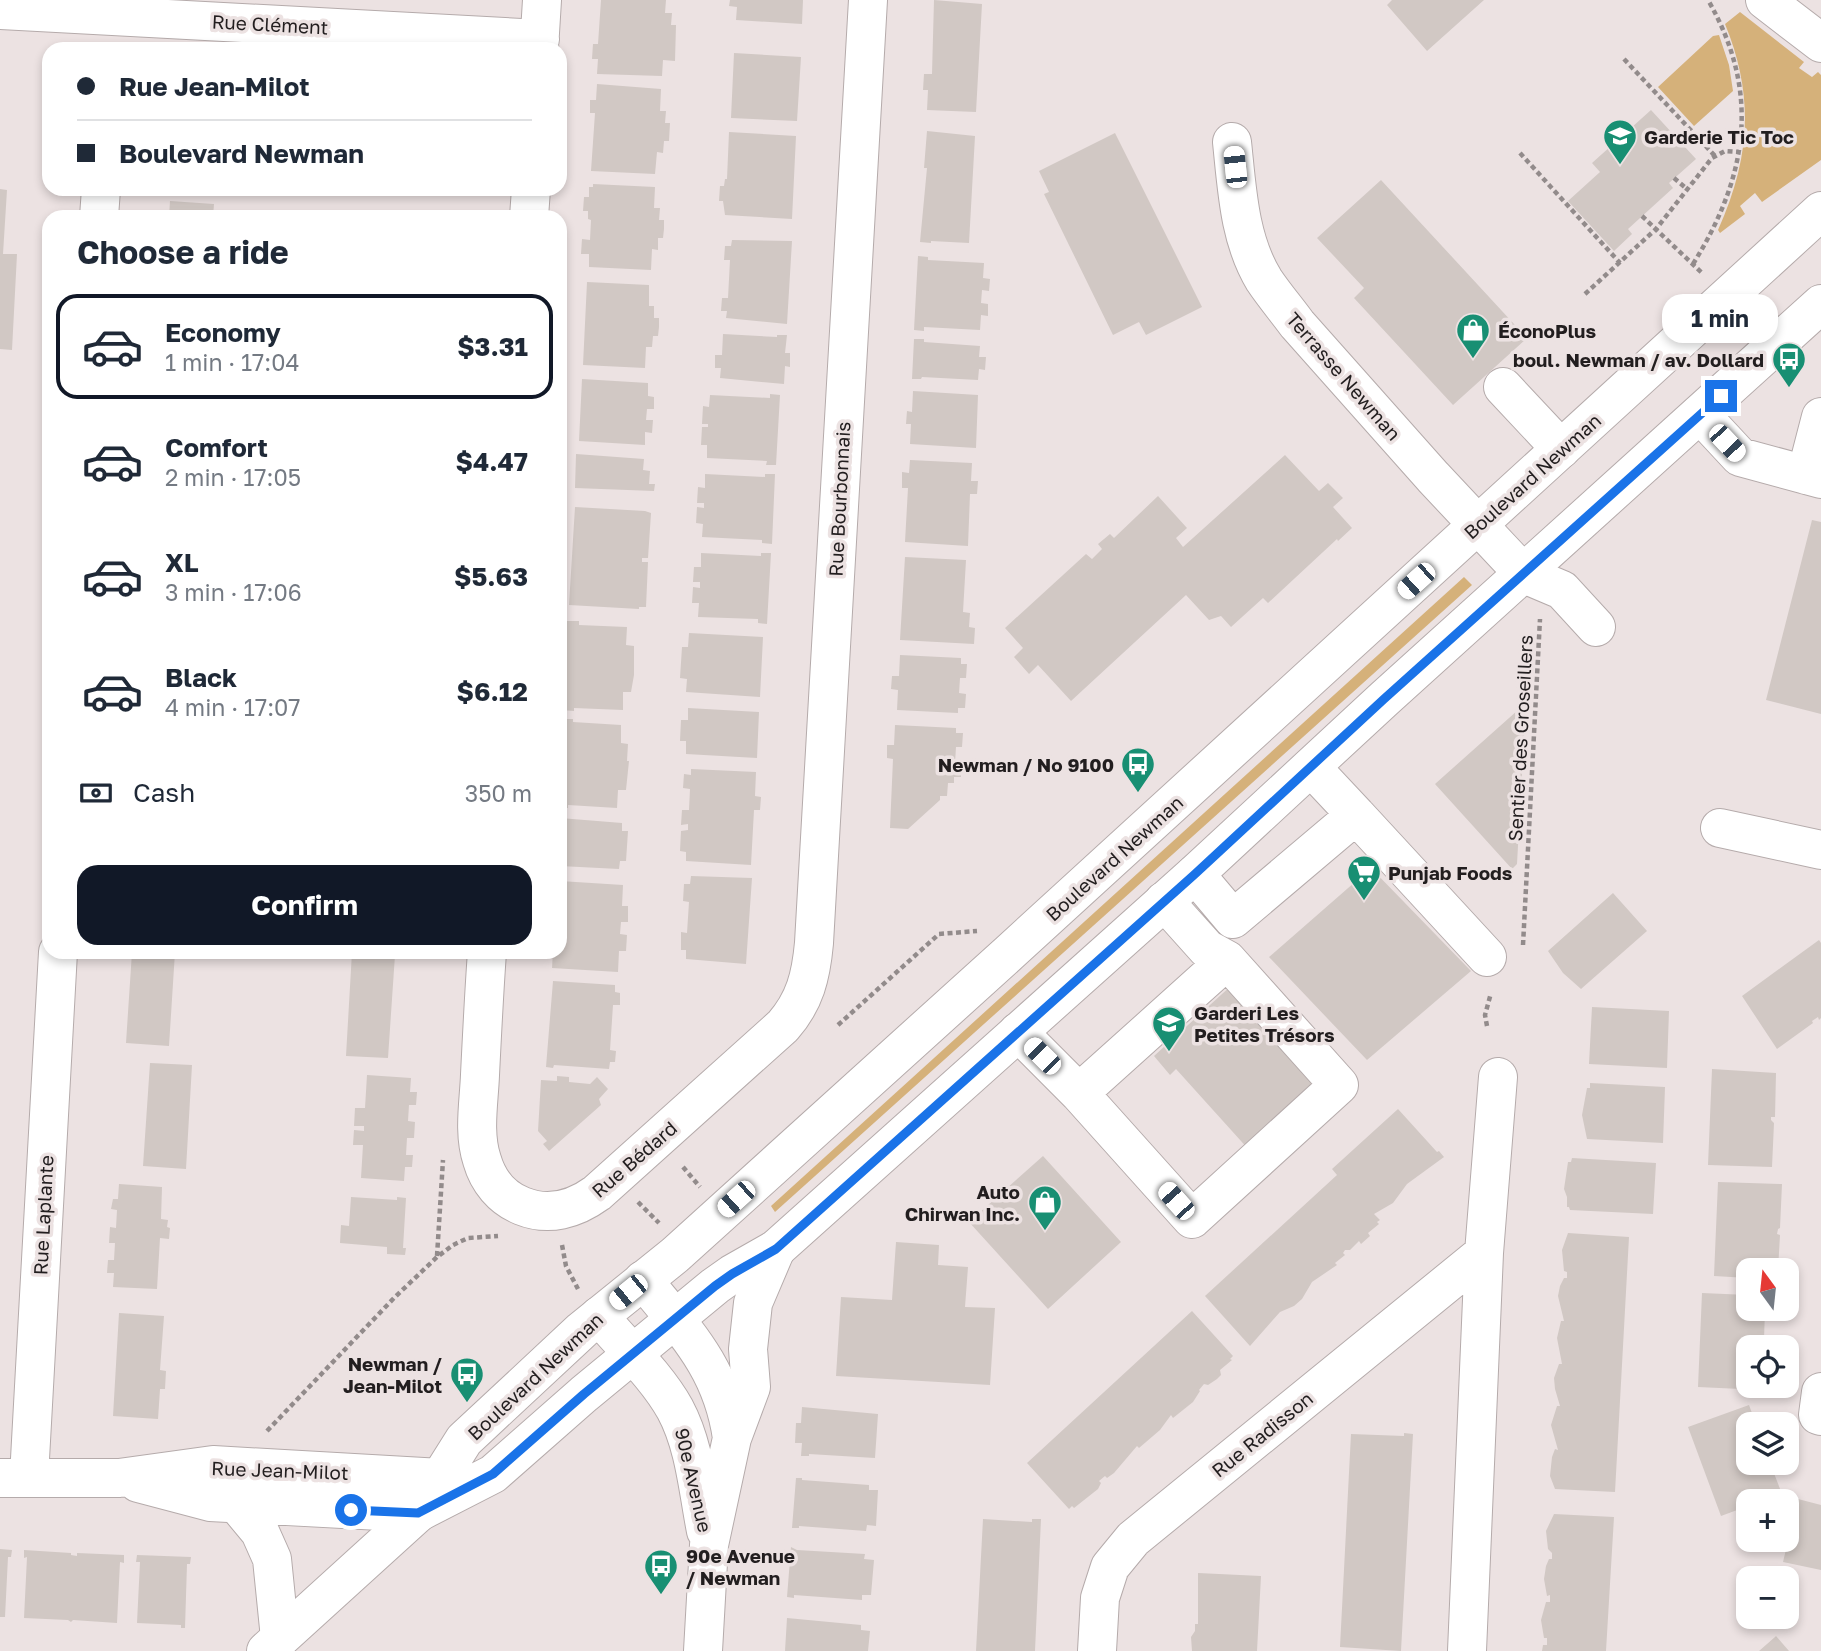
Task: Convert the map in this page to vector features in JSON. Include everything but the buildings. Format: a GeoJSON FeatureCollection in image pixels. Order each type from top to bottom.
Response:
{"type":"FeatureCollection","features":[{"type":"Feature","properties":{"kind":"street"},"geometry":{"type":"LineString","coordinates":[[540,42],[542,0]]}},
{"type":"Feature","properties":{"kind":"street","name":"Rue Bourbonnais"},"geometry":{"type":"LineString","coordinates":[[803,998],[810,975],[814,943],[868,0]]}},
{"type":"Feature","properties":{"kind":"street"},"geometry":{"type":"LineString","coordinates":[[1765,0],[1821,43]]}},
{"type":"Feature","properties":{"kind":"street","name":"Rue Clément"},"geometry":{"type":"LineString","coordinates":[[0,10],[111,22],[501,42]]}},
{"type":"Feature","properties":{"kind":"street","name":"Terrasse Newman"},"geometry":{"type":"LineString","coordinates":[[1232,142],[1244,230],[1264,279],[1297,324],[1524,574]]}},
{"type":"Feature","properties":{"kind":"street","name":"Boulevard Newman"},"geometry":{"type":"LineString","coordinates":[[273,1645],[418,1513],[464,1440],[591,1307],[643,1280],[675,1255],[1821,211]]}},
{"type":"Feature","properties":{"kind":"street","name":"Boulevard Newman"},"geometry":{"type":"LineString","coordinates":[[418,1513],[493,1474],[675,1319],[732,1274],[776,1249],[1195,874],[1821,304]]}},
{"type":"Feature","properties":{"kind":"street"},"geometry":{"type":"LineString","coordinates":[[1503,387],[1562,449]]}},
{"type":"Feature","properties":{"kind":"street"},"geometry":{"type":"LineString","coordinates":[[1700,414],[1740,457],[1814,477],[1821,417]]}},
{"type":"Feature","properties":{"kind":"street"},"geometry":{"type":"LineString","coordinates":[[1524,574],[1562,590],[1596,627]]}},
{"type":"Feature","properties":{"kind":"street"},"geometry":{"type":"LineString","coordinates":[[1311,767],[1501,966]]}},
{"type":"Feature","properties":{"kind":"street"},"geometry":{"type":"LineString","coordinates":[[1195,874],[1233,919],[1356,815]]}},
{"type":"Feature","properties":{"kind":"street"},"geometry":{"type":"LineString","coordinates":[[1720,828],[1821,850]]}},
{"type":"Feature","properties":{"kind":"street"},"geometry":{"type":"LineString","coordinates":[[1018,1032],[1079,1093],[1192,1219],[1339,1085],[1227,960],[1207,949],[1164,901]]}},
{"type":"Feature","properties":{"kind":"street","name":"Rue Laplante"},"geometry":{"type":"LineString","coordinates":[[14,1478],[57,959]]}},
{"type":"Feature","properties":{"kind":"street","name":"Rue Bédard"},"geometry":{"type":"LineString","coordinates":[[487,959],[478,1125],[481,1160],[487,1174],[504,1196],[529,1209],[545,1212],[566,1210],[597,1193],[783,1027],[803,998]]}},
{"type":"Feature","properties":{"kind":"street"},"geometry":{"type":"LineString","coordinates":[[1079,1093],[1227,960]]}},
{"type":"Feature","properties":{"kind":"street"},"geometry":{"type":"LineString","coordinates":[[1467,1651],[1484,1253],[1498,1077]]}},
{"type":"Feature","properties":{"kind":"street"},"geometry":{"type":"LineString","coordinates":[[732,1438],[751,1387],[748,1349],[753,1303],[776,1249]]}},
{"type":"Feature","properties":{"kind":"street","name":"Rue Radisson"},"geometry":{"type":"LineString","coordinates":[[1097,1651],[1100,1598],[1111,1567],[1133,1539],[1484,1253]]}},
{"type":"Feature","properties":{"kind":"street","name":"90e Avenue"},"geometry":{"type":"LineString","coordinates":[[643,1280],[675,1319],[713,1373],[727,1407],[732,1438],[709,1545],[703,1651]]}},
{"type":"Feature","properties":{"kind":"street","name":"90e Avenue"},"geometry":{"type":"LineString","coordinates":[[591,1307],[667,1396],[684,1428],[690,1444],[709,1545]]}},
{"type":"Feature","properties":{"kind":"street"},"geometry":{"type":"LineString","coordinates":[[1821,1392],[1818,1415],[1821,1416]]}},
{"type":"Feature","properties":{"kind":"street","name":"Rue Jean-Milot"},"geometry":{"type":"LineString","coordinates":[[14,1478],[118,1478],[214,1465],[442,1478]]}},
{"type":"Feature","properties":{"kind":"street","name":"Rue Jean-Milot"},"geometry":{"type":"LineString","coordinates":[[118,1478],[210,1502],[418,1513]]}},
{"type":"Feature","properties":{"kind":"street"},"geometry":{"type":"LineString","coordinates":[[236,1503],[260,1532],[272,1559],[273,1645]]}},
{"type":"Feature","properties":{"kind":"path"},"geometry":{"type":"LineString","coordinates":[[1642,216],[1693,264],[1721,214],[1729,191],[1739,152],[1741,113],[1738,73],[1726,36],[1708,0]]}},
{"type":"Feature","properties":{"kind":"path"},"geometry":{"type":"LineString","coordinates":[[1624,59],[1715,156]]}},
{"type":"Feature","properties":{"kind":"path"},"geometry":{"type":"LineString","coordinates":[[1584,294],[1656,229],[1715,156],[1726,151],[1739,152]]}},
{"type":"Feature","properties":{"kind":"path"},"geometry":{"type":"LineString","coordinates":[[1520,153],[1620,263]]}},
{"type":"Feature","properties":{"kind":"path"},"geometry":{"type":"LineString","coordinates":[[1674,178],[1687,189]]}},
{"type":"Feature","properties":{"kind":"path","name":"Sentier des Groseillers"},"geometry":{"type":"LineString","coordinates":[[1487,1026],[1487,1004],[1501,966],[1523,946],[1541,609]]}},
{"type":"Feature","properties":{"kind":"path"},"geometry":{"type":"LineString","coordinates":[[838,1025],[939,934],[988,930]]}},
{"type":"Feature","properties":{"kind":"path"},"geometry":{"type":"LineString","coordinates":[[437,1257],[444,1147]]}},
{"type":"Feature","properties":{"kind":"path"},"geometry":{"type":"LineString","coordinates":[[682,1167],[703,1190]]}},
{"type":"Feature","properties":{"kind":"path"},"geometry":{"type":"LineString","coordinates":[[641,1206],[663,1226]]}},
{"type":"Feature","properties":{"kind":"path"},"geometry":{"type":"LineString","coordinates":[[261,1438],[394,1298],[437,1257],[468,1238],[482,1235],[502,1236]]}},
{"type":"Feature","properties":{"kind":"path"},"geometry":{"type":"LineString","coordinates":[[562,1244],[566,1266],[574,1284],[591,1307]]}},
{"type":"Feature","properties":{"kind":"shaded area"},"geometry":{"type":"Polygon","coordinates":[[[1740,12],[1804,62],[1799,68],[1812,77],[1818,72],[1821,75],[1821,160],[1762,202],[1755,193],[1740,206],[1745,214],[1720,233],[1718,230],[1737,178],[1745,128],[1741,77],[1725,24],[1740,12]]]}},
{"type":"Feature","properties":{"kind":"shaded area"},"geometry":{"type":"Polygon","coordinates":[[[1719,35],[1729,65],[1733,91],[1694,126],[1658,87],[1713,36],[1719,35]]]}},
{"type":"Feature","properties":{"kind":"shaded area"},"geometry":{"type":"Polygon","coordinates":[[[1464,577],[1472,585],[775,1212],[771,1206],[1464,577]]]}},
{"type":"Feature","properties":{"kind":"place","name":"Garderie Tic Toc"},"geometry":{"type":"Point","coordinates":[1620,166]}},
{"type":"Feature","properties":{"kind":"place","name":"ÉconoPlus"},"geometry":{"type":"Point","coordinates":[1473,360]}},
{"type":"Feature","properties":{"kind":"place","name":"boul. Newman / av. Dollard"},"geometry":{"type":"Point","coordinates":[1789,389]}},
{"type":"Feature","properties":{"kind":"place","name":"Newman / No 9100"},"geometry":{"type":"Point","coordinates":[1138,794]}},
{"type":"Feature","properties":{"kind":"place","name":"Punjab Foods"},"geometry":{"type":"Point","coordinates":[1364,902]}},
{"type":"Feature","properties":{"kind":"place","name":"Garderi Les Petites Trésors"},"geometry":{"type":"Point","coordinates":[1169,1053]}},
{"type":"Feature","properties":{"kind":"place","name":"Auto Chirwan Inc."},"geometry":{"type":"Point","coordinates":[1045,1232]}},
{"type":"Feature","properties":{"kind":"place","name":"Newman / Jean-Milot"},"geometry":{"type":"Point","coordinates":[467,1404]}},
{"type":"Feature","properties":{"kind":"place","name":"90e Avenue / Newman"},"geometry":{"type":"Point","coordinates":[661,1596]}},
{"type":"Feature","properties":{"kind":"route"},"geometry":{"type":"LineString","coordinates":[[351,1510],[418,1513],[493,1474],[584,1394],[715,1286],[776,1249],[1195,874],[1384,699],[1721,396]]}}]}
